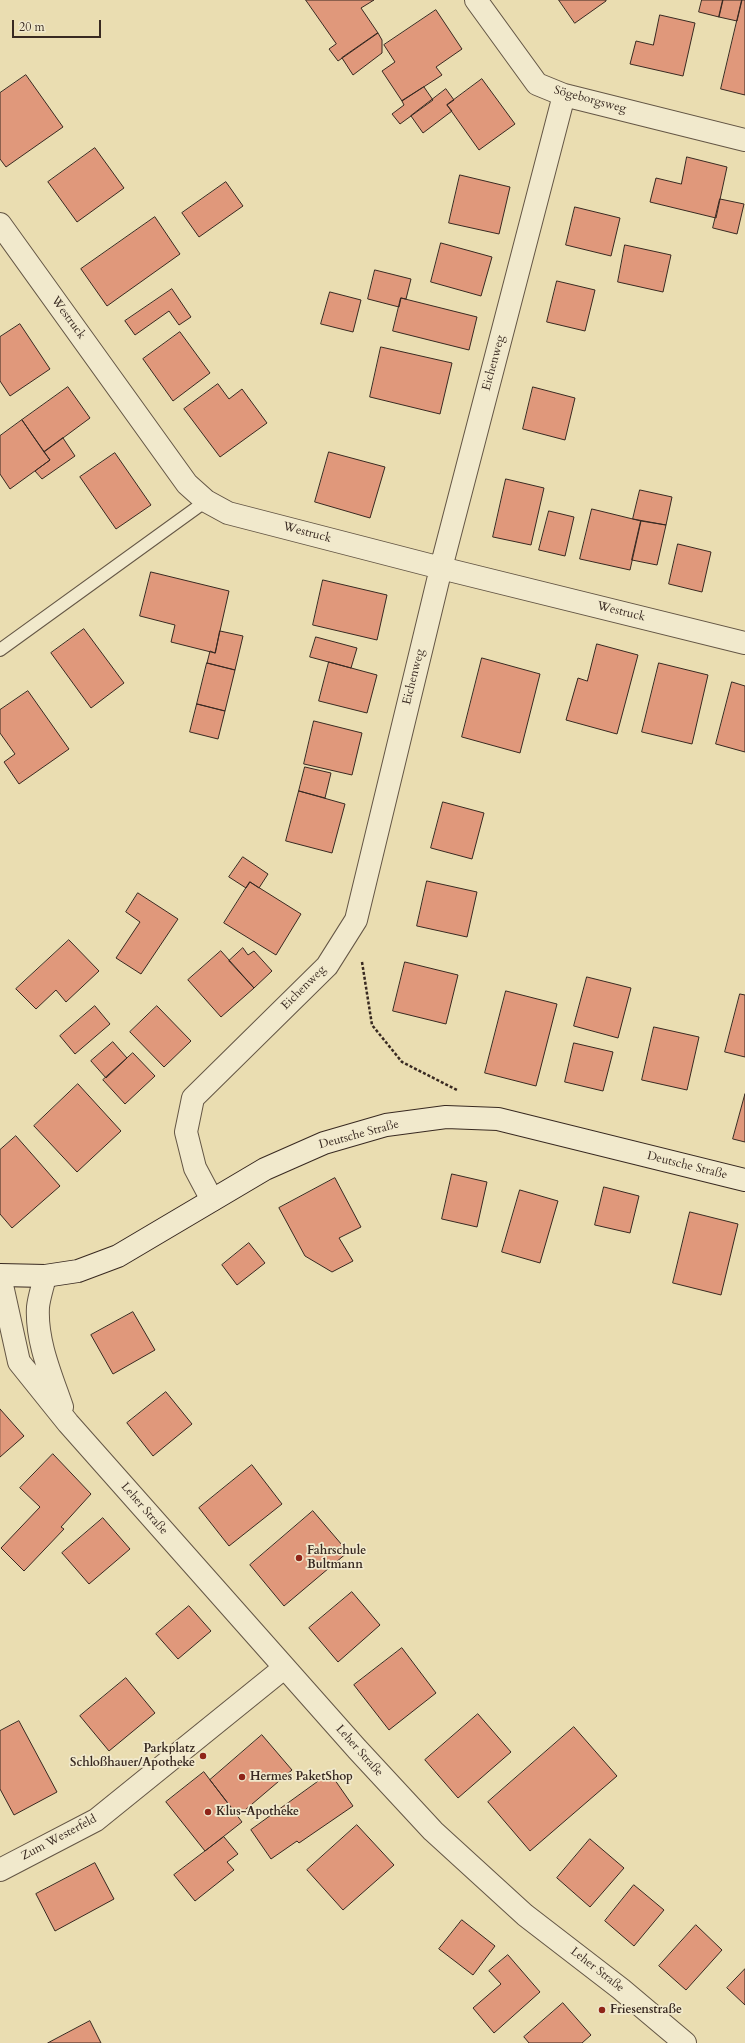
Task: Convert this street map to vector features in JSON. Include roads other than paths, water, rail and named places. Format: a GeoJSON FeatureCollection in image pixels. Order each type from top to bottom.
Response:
{"type":"FeatureCollection","features":[{"type":"Feature","properties":{"kind":"street","name":"Sögeborgsweg"},"geometry":{"type":"LineString","coordinates":[[476,0],[537,84],[564,95],[745,140]]}},
{"type":"Feature","properties":{"kind":"street","name":"Eichenweg"},"geometry":{"type":"LineString","coordinates":[[212,1200],[195,1168],[186,1132],[193,1098],[327,966],[356,920],[441,568],[564,95]]}},
{"type":"Feature","properties":{"kind":"street","name":"Westruck"},"geometry":{"type":"LineString","coordinates":[[0,224],[187,484],[206,501],[228,513],[441,568],[745,643]]}},
{"type":"Feature","properties":{"kind":"street","name":"Deutsche Straße"},"geometry":{"type":"LineString","coordinates":[[45,1276],[78,1271],[118,1256],[266,1169],[324,1143],[386,1125],[446,1117],[498,1119],[745,1180]]}},
{"type":"Feature","properties":{"kind":"street","name":"Leher Straße"},"geometry":{"type":"LineString","coordinates":[[68,1423],[48,1367],[41,1337],[38,1307],[45,1276],[0,1276],[19,1362],[68,1423],[284,1668],[433,1830],[525,1915],[621,1989],[685,2043]]}},
{"type":"Feature","properties":{"kind":"street","name":"Zum Westerfeld"},"geometry":{"type":"LineString","coordinates":[[0,1870],[96,1820],[284,1668]]}},
{"type":"Feature","properties":{"kind":"lane"},"geometry":{"type":"LineString","coordinates":[[0,650],[206,501]]}},
{"type":"Feature","properties":{"kind":"place","name":"Fahrschule Bultmann"},"geometry":{"type":"Point","coordinates":[299,1558]}},
{"type":"Feature","properties":{"kind":"place","name":"Parkplatz Schloßhauer/Apotheke"},"geometry":{"type":"Point","coordinates":[203,1756]}},
{"type":"Feature","properties":{"kind":"place","name":"Hermes PaketShop"},"geometry":{"type":"Point","coordinates":[242,1777]}},
{"type":"Feature","properties":{"kind":"place","name":"Klus-Apotheke"},"geometry":{"type":"Point","coordinates":[208,1812]}},
{"type":"Feature","properties":{"kind":"place","name":"Friesenstraße"},"geometry":{"type":"Point","coordinates":[602,2010]}}]}
